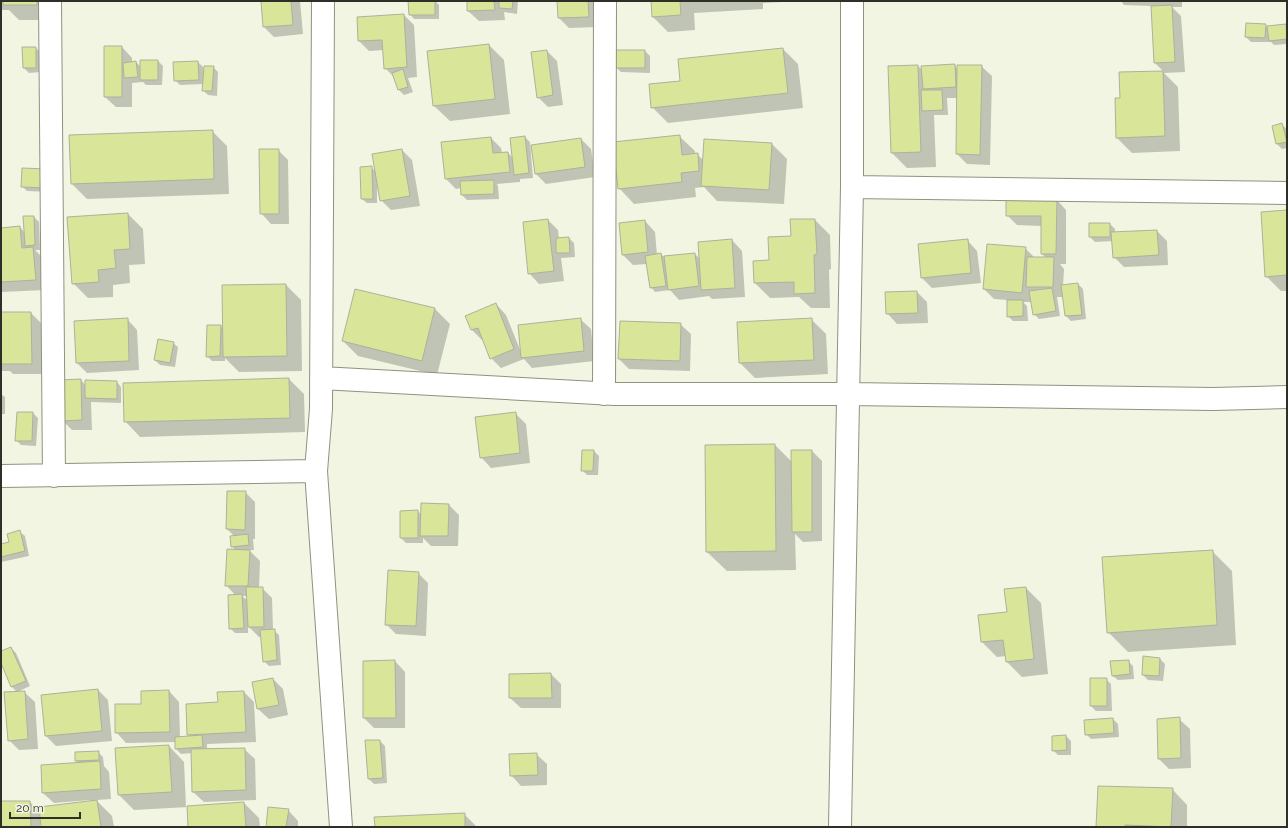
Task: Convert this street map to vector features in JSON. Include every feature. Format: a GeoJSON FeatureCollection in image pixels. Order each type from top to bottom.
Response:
{"type":"FeatureCollection","features":[{"type":"Feature","properties":{"kind":"street"},"geometry":{"type":"LineString","coordinates":[[50,1],[54,476]]}},
{"type":"Feature","properties":{"kind":"street"},"geometry":{"type":"LineString","coordinates":[[323,1],[322,378],[316,472],[341,827]]}},
{"type":"Feature","properties":{"kind":"street"},"geometry":{"type":"LineString","coordinates":[[604,394],[605,1]]}},
{"type":"Feature","properties":{"kind":"street"},"geometry":{"type":"LineString","coordinates":[[840,827],[852,187],[852,1]]}},
{"type":"Feature","properties":{"kind":"street"},"geometry":{"type":"LineString","coordinates":[[852,187],[1287,192]]}},
{"type":"Feature","properties":{"kind":"street"},"geometry":{"type":"LineString","coordinates":[[322,378],[604,394],[847,394],[1213,399],[1287,397]]}},
{"type":"Feature","properties":{"kind":"street"},"geometry":{"type":"LineString","coordinates":[[1,476],[316,472]]}},
{"type":"Feature","properties":{"kind":"building"},"geometry":{"type":"Polygon","coordinates":[[[3,1],[37,1],[37,5],[3,5],[3,1]]]}},
{"type":"Feature","properties":{"kind":"building"},"geometry":{"type":"Polygon","coordinates":[[[261,1],[291,1],[293,25],[263,27],[261,1]]]}},
{"type":"Feature","properties":{"kind":"building"},"geometry":{"type":"Polygon","coordinates":[[[408,1],[435,1],[435,15],[409,15],[408,1]]]}},
{"type":"Feature","properties":{"kind":"building"},"geometry":{"type":"Polygon","coordinates":[[[467,1],[494,1],[495,10],[467,11],[467,1]]]}},
{"type":"Feature","properties":{"kind":"building"},"geometry":{"type":"Polygon","coordinates":[[[499,1],[513,1],[512,9],[499,8],[499,1]]]}},
{"type":"Feature","properties":{"kind":"building"},"geometry":{"type":"Polygon","coordinates":[[[557,1],[588,1],[589,17],[558,18],[557,1]]]}},
{"type":"Feature","properties":{"kind":"building"},"geometry":{"type":"Polygon","coordinates":[[[651,1],[680,1],[681,15],[652,17],[651,1]]]}},
{"type":"Feature","properties":{"kind":"building"},"geometry":{"type":"Polygon","coordinates":[[[1172,5],[1175,62],[1154,63],[1151,6],[1172,5]]]}},
{"type":"Feature","properties":{"kind":"building"},"geometry":{"type":"Polygon","coordinates":[[[404,14],[407,67],[384,69],[382,40],[358,41],[357,17],[404,14]]]}},
{"type":"Feature","properties":{"kind":"building"},"geometry":{"type":"Polygon","coordinates":[[[1246,23],[1266,24],[1265,38],[1245,37],[1246,23]]]}},
{"type":"Feature","properties":{"kind":"building"},"geometry":{"type":"Polygon","coordinates":[[[1286,24],[1287,39],[1269,41],[1267,26],[1286,24]]]}},
{"type":"Feature","properties":{"kind":"building"},"geometry":{"type":"Polygon","coordinates":[[[489,44],[495,99],[433,106],[427,51],[489,44]]]}},
{"type":"Feature","properties":{"kind":"building"},"geometry":{"type":"Polygon","coordinates":[[[104,46],[122,46],[122,97],[104,97],[104,46]]]}},
{"type":"Feature","properties":{"kind":"building"},"geometry":{"type":"Polygon","coordinates":[[[22,47],[36,47],[36,68],[23,68],[22,47]]]}},
{"type":"Feature","properties":{"kind":"building"},"geometry":{"type":"Polygon","coordinates":[[[783,48],[788,93],[651,108],[649,84],[680,81],[678,59],[783,48]]]}},
{"type":"Feature","properties":{"kind":"building"},"geometry":{"type":"Polygon","coordinates":[[[547,50],[553,95],[537,98],[531,52],[547,50]]]}},
{"type":"Feature","properties":{"kind":"building"},"geometry":{"type":"Polygon","coordinates":[[[615,50],[645,50],[645,68],[615,68],[615,50]]]}},
{"type":"Feature","properties":{"kind":"building"},"geometry":{"type":"Polygon","coordinates":[[[140,60],[158,60],[158,80],[140,80],[140,60]]]}},
{"type":"Feature","properties":{"kind":"building"},"geometry":{"type":"Polygon","coordinates":[[[136,61],[138,77],[124,78],[123,63],[136,61]]]}},
{"type":"Feature","properties":{"kind":"building"},"geometry":{"type":"Polygon","coordinates":[[[198,61],[199,80],[174,81],[173,62],[198,61]]]}},
{"type":"Feature","properties":{"kind":"building"},"geometry":{"type":"Polygon","coordinates":[[[955,64],[956,87],[923,89],[921,66],[955,64]]]}},
{"type":"Feature","properties":{"kind":"building"},"geometry":{"type":"Polygon","coordinates":[[[918,65],[921,152],[891,153],[888,66],[918,65]]]}},
{"type":"Feature","properties":{"kind":"building"},"geometry":{"type":"Polygon","coordinates":[[[957,65],[982,65],[980,155],[956,154],[957,65]]]}},
{"type":"Feature","properties":{"kind":"building"},"geometry":{"type":"Polygon","coordinates":[[[204,66],[214,66],[212,91],[202,91],[204,66]]]}},
{"type":"Feature","properties":{"kind":"building"},"geometry":{"type":"Polygon","coordinates":[[[403,69],[408,87],[398,90],[392,73],[403,69]]]}},
{"type":"Feature","properties":{"kind":"building"},"geometry":{"type":"Polygon","coordinates":[[[1163,71],[1165,136],[1116,138],[1115,98],[1120,98],[1119,72],[1163,71]]]}},
{"type":"Feature","properties":{"kind":"building"},"geometry":{"type":"Polygon","coordinates":[[[921,90],[942,90],[943,110],[922,111],[921,90]]]}},
{"type":"Feature","properties":{"kind":"building"},"geometry":{"type":"Polygon","coordinates":[[[1282,123],[1287,142],[1276,144],[1272,126],[1282,123]]]}},
{"type":"Feature","properties":{"kind":"building"},"geometry":{"type":"Polygon","coordinates":[[[213,130],[214,179],[71,184],[69,135],[213,130]]]}},
{"type":"Feature","properties":{"kind":"building"},"geometry":{"type":"Polygon","coordinates":[[[680,135],[682,155],[698,153],[699,171],[681,173],[682,182],[618,189],[613,142],[680,135]]]}},
{"type":"Feature","properties":{"kind":"building"},"geometry":{"type":"Polygon","coordinates":[[[525,136],[529,173],[514,175],[510,138],[525,136]]]}},
{"type":"Feature","properties":{"kind":"building"},"geometry":{"type":"Polygon","coordinates":[[[491,137],[493,153],[508,152],[510,172],[445,179],[441,142],[491,137]]]}},
{"type":"Feature","properties":{"kind":"building"},"geometry":{"type":"Polygon","coordinates":[[[581,138],[585,167],[535,174],[531,145],[581,138]]]}},
{"type":"Feature","properties":{"kind":"building"},"geometry":{"type":"Polygon","coordinates":[[[704,139],[772,143],[769,190],[701,186],[704,139]]]}},
{"type":"Feature","properties":{"kind":"building"},"geometry":{"type":"Polygon","coordinates":[[[259,149],[279,149],[279,214],[260,214],[259,149]]]}},
{"type":"Feature","properties":{"kind":"building"},"geometry":{"type":"Polygon","coordinates":[[[402,149],[410,196],[380,201],[372,154],[402,149]]]}},
{"type":"Feature","properties":{"kind":"building"},"geometry":{"type":"Polygon","coordinates":[[[372,166],[373,199],[361,199],[360,167],[372,166]]]}},
{"type":"Feature","properties":{"kind":"building"},"geometry":{"type":"Polygon","coordinates":[[[22,168],[48,169],[47,188],[21,187],[22,168]]]}},
{"type":"Feature","properties":{"kind":"building"},"geometry":{"type":"Polygon","coordinates":[[[494,180],[494,194],[461,195],[460,181],[494,180]]]}},
{"type":"Feature","properties":{"kind":"building"},"geometry":{"type":"Polygon","coordinates":[[[1006,198],[1057,198],[1056,254],[1041,254],[1041,216],[1006,216],[1006,198]]]}},
{"type":"Feature","properties":{"kind":"building"},"geometry":{"type":"Polygon","coordinates":[[[1287,210],[1287,275],[1265,277],[1261,212],[1287,210]]]}},
{"type":"Feature","properties":{"kind":"building"},"geometry":{"type":"Polygon","coordinates":[[[128,213],[130,249],[114,250],[116,268],[98,270],[99,282],[72,284],[67,217],[128,213]]]}},
{"type":"Feature","properties":{"kind":"building"},"geometry":{"type":"Polygon","coordinates":[[[23,216],[34,216],[35,245],[25,246],[23,216]]]}},
{"type":"Feature","properties":{"kind":"building"},"geometry":{"type":"Polygon","coordinates":[[[548,219],[554,271],[528,274],[523,222],[548,219]]]}},
{"type":"Feature","properties":{"kind":"building"},"geometry":{"type":"Polygon","coordinates":[[[790,219],[815,219],[817,254],[814,255],[815,293],[794,294],[794,282],[754,283],[753,261],[769,260],[768,237],[791,236],[790,219]]]}},
{"type":"Feature","properties":{"kind":"building"},"geometry":{"type":"Polygon","coordinates":[[[645,220],[648,252],[622,255],[619,223],[645,220]]]}},
{"type":"Feature","properties":{"kind":"building"},"geometry":{"type":"Polygon","coordinates":[[[1089,223],[1110,223],[1110,237],[1089,237],[1089,223]]]}},
{"type":"Feature","properties":{"kind":"building"},"geometry":{"type":"Polygon","coordinates":[[[20,226],[22,248],[33,247],[36,280],[1,282],[1,228],[20,226]]]}},
{"type":"Feature","properties":{"kind":"building"},"geometry":{"type":"Polygon","coordinates":[[[1157,230],[1159,255],[1113,258],[1111,232],[1157,230]]]}},
{"type":"Feature","properties":{"kind":"building"},"geometry":{"type":"Polygon","coordinates":[[[569,237],[570,253],[556,253],[556,238],[569,237]]]}},
{"type":"Feature","properties":{"kind":"building"},"geometry":{"type":"Polygon","coordinates":[[[732,239],[735,288],[701,290],[698,242],[732,239]]]}},
{"type":"Feature","properties":{"kind":"building"},"geometry":{"type":"Polygon","coordinates":[[[968,239],[971,273],[921,278],[918,244],[968,239]]]}},
{"type":"Feature","properties":{"kind":"building"},"geometry":{"type":"Polygon","coordinates":[[[987,244],[1026,247],[1022,293],[983,289],[987,244]]]}},
{"type":"Feature","properties":{"kind":"building"},"geometry":{"type":"Polygon","coordinates":[[[661,253],[666,286],[650,288],[645,256],[661,253]]]}},
{"type":"Feature","properties":{"kind":"building"},"geometry":{"type":"Polygon","coordinates":[[[695,253],[699,286],[668,290],[664,256],[695,253]]]}},
{"type":"Feature","properties":{"kind":"building"},"geometry":{"type":"Polygon","coordinates":[[[1027,257],[1054,257],[1053,287],[1026,287],[1027,257]]]}},
{"type":"Feature","properties":{"kind":"building"},"geometry":{"type":"Polygon","coordinates":[[[1078,283],[1082,315],[1065,316],[1061,285],[1078,283]]]}},
{"type":"Feature","properties":{"kind":"building"},"geometry":{"type":"Polygon","coordinates":[[[286,284],[287,356],[223,357],[222,285],[286,284]]]}},
{"type":"Feature","properties":{"kind":"building"},"geometry":{"type":"Polygon","coordinates":[[[1052,288],[1056,311],[1033,315],[1029,291],[1052,288]]]}},
{"type":"Feature","properties":{"kind":"building"},"geometry":{"type":"Polygon","coordinates":[[[355,289],[435,308],[422,361],[342,341],[355,289]]]}},
{"type":"Feature","properties":{"kind":"building"},"geometry":{"type":"Polygon","coordinates":[[[917,291],[918,313],[886,314],[885,292],[917,291]]]}},
{"type":"Feature","properties":{"kind":"building"},"geometry":{"type":"Polygon","coordinates":[[[1007,300],[1023,300],[1023,316],[1007,317],[1007,300]]]}},
{"type":"Feature","properties":{"kind":"building"},"geometry":{"type":"Polygon","coordinates":[[[496,303],[514,349],[490,359],[478,328],[471,330],[465,316],[496,303]]]}},
{"type":"Feature","properties":{"kind":"building"},"geometry":{"type":"Polygon","coordinates":[[[1,312],[31,312],[32,364],[1,364],[1,312]]]}},
{"type":"Feature","properties":{"kind":"building"},"geometry":{"type":"Polygon","coordinates":[[[128,318],[129,361],[76,363],[74,321],[128,318]]]}},
{"type":"Feature","properties":{"kind":"building"},"geometry":{"type":"Polygon","coordinates":[[[581,318],[584,351],[521,358],[518,325],[581,318]]]}},
{"type":"Feature","properties":{"kind":"building"},"geometry":{"type":"Polygon","coordinates":[[[812,318],[814,360],[739,363],[737,322],[812,318]]]}},
{"type":"Feature","properties":{"kind":"building"},"geometry":{"type":"Polygon","coordinates":[[[620,321],[681,323],[680,361],[618,359],[620,321]]]}},
{"type":"Feature","properties":{"kind":"building"},"geometry":{"type":"Polygon","coordinates":[[[207,325],[221,325],[220,356],[206,357],[207,325]]]}},
{"type":"Feature","properties":{"kind":"building"},"geometry":{"type":"Polygon","coordinates":[[[158,339],[174,342],[170,363],[154,360],[158,339]]]}},
{"type":"Feature","properties":{"kind":"building"},"geometry":{"type":"Polygon","coordinates":[[[289,378],[290,418],[124,422],[123,383],[289,378]]]}},
{"type":"Feature","properties":{"kind":"building"},"geometry":{"type":"Polygon","coordinates":[[[81,379],[82,420],[61,421],[60,380],[81,379]]]}},
{"type":"Feature","properties":{"kind":"building"},"geometry":{"type":"Polygon","coordinates":[[[85,380],[117,381],[117,399],[85,398],[85,380]]]}},
{"type":"Feature","properties":{"kind":"building"},"geometry":{"type":"Polygon","coordinates":[[[17,412],[33,412],[32,441],[15,441],[17,412]]]}},
{"type":"Feature","properties":{"kind":"building"},"geometry":{"type":"Polygon","coordinates":[[[516,412],[520,453],[480,458],[475,417],[516,412]]]}},
{"type":"Feature","properties":{"kind":"building"},"geometry":{"type":"Polygon","coordinates":[[[775,444],[776,551],[706,552],[705,445],[775,444]]]}},
{"type":"Feature","properties":{"kind":"building"},"geometry":{"type":"Polygon","coordinates":[[[582,450],[594,450],[593,471],[581,471],[582,450]]]}},
{"type":"Feature","properties":{"kind":"building"},"geometry":{"type":"Polygon","coordinates":[[[791,450],[812,450],[812,532],[792,532],[791,450]]]}},
{"type":"Feature","properties":{"kind":"building"},"geometry":{"type":"Polygon","coordinates":[[[227,491],[246,491],[245,530],[226,529],[227,491]]]}},
{"type":"Feature","properties":{"kind":"building"},"geometry":{"type":"Polygon","coordinates":[[[421,503],[449,504],[448,536],[420,536],[421,503]]]}},
{"type":"Feature","properties":{"kind":"building"},"geometry":{"type":"Polygon","coordinates":[[[418,510],[418,538],[400,538],[400,511],[418,510]]]}},
{"type":"Feature","properties":{"kind":"building"},"geometry":{"type":"Polygon","coordinates":[[[20,530],[25,551],[1,557],[1,544],[9,542],[7,534],[20,530]]]}},
{"type":"Feature","properties":{"kind":"building"},"geometry":{"type":"Polygon","coordinates":[[[248,534],[249,545],[231,547],[230,536],[248,534]]]}},
{"type":"Feature","properties":{"kind":"building"},"geometry":{"type":"Polygon","coordinates":[[[227,549],[250,550],[248,586],[225,586],[227,549]]]}},
{"type":"Feature","properties":{"kind":"building"},"geometry":{"type":"Polygon","coordinates":[[[1213,550],[1217,625],[1107,633],[1102,557],[1213,550]]]}},
{"type":"Feature","properties":{"kind":"building"},"geometry":{"type":"Polygon","coordinates":[[[388,570],[419,572],[416,626],[385,625],[388,570]]]}},
{"type":"Feature","properties":{"kind":"building"},"geometry":{"type":"Polygon","coordinates":[[[246,587],[263,587],[264,627],[248,627],[246,587]]]}},
{"type":"Feature","properties":{"kind":"building"},"geometry":{"type":"Polygon","coordinates":[[[1026,587],[1034,659],[1006,662],[1003,640],[981,642],[978,615],[1007,612],[1004,589],[1026,587]]]}},
{"type":"Feature","properties":{"kind":"building"},"geometry":{"type":"Polygon","coordinates":[[[242,594],[244,628],[229,629],[228,595],[242,594]]]}},
{"type":"Feature","properties":{"kind":"building"},"geometry":{"type":"Polygon","coordinates":[[[275,629],[277,660],[263,662],[260,630],[275,629]]]}},
{"type":"Feature","properties":{"kind":"building"},"geometry":{"type":"Polygon","coordinates":[[[11,647],[26,681],[11,687],[1,663],[1,651],[11,647]]]}},
{"type":"Feature","properties":{"kind":"building"},"geometry":{"type":"Polygon","coordinates":[[[1143,656],[1160,658],[1159,676],[1142,675],[1143,656]]]}},
{"type":"Feature","properties":{"kind":"building"},"geometry":{"type":"Polygon","coordinates":[[[395,660],[396,718],[363,718],[363,661],[395,660]]]}},
{"type":"Feature","properties":{"kind":"building"},"geometry":{"type":"Polygon","coordinates":[[[1129,660],[1130,674],[1112,676],[1110,661],[1129,660]]]}},
{"type":"Feature","properties":{"kind":"building"},"geometry":{"type":"Polygon","coordinates":[[[551,673],[552,698],[509,698],[509,674],[551,673]]]}},
{"type":"Feature","properties":{"kind":"building"},"geometry":{"type":"Polygon","coordinates":[[[273,678],[279,705],[257,709],[252,682],[273,678]]]}},
{"type":"Feature","properties":{"kind":"building"},"geometry":{"type":"Polygon","coordinates":[[[1090,678],[1107,678],[1107,706],[1090,706],[1090,678]]]}},
{"type":"Feature","properties":{"kind":"building"},"geometry":{"type":"Polygon","coordinates":[[[98,689],[102,731],[45,736],[41,695],[98,689]]]}},
{"type":"Feature","properties":{"kind":"building"},"geometry":{"type":"Polygon","coordinates":[[[169,690],[170,732],[115,733],[115,704],[141,704],[141,691],[169,690]]]}},
{"type":"Feature","properties":{"kind":"building"},"geometry":{"type":"Polygon","coordinates":[[[25,691],[28,739],[8,741],[4,692],[25,691]]]}},
{"type":"Feature","properties":{"kind":"building"},"geometry":{"type":"Polygon","coordinates":[[[244,691],[246,732],[187,735],[186,704],[218,702],[217,692],[244,691]]]}},
{"type":"Feature","properties":{"kind":"building"},"geometry":{"type":"Polygon","coordinates":[[[1180,717],[1181,758],[1158,759],[1157,719],[1180,717]]]}},
{"type":"Feature","properties":{"kind":"building"},"geometry":{"type":"Polygon","coordinates":[[[1113,718],[1114,733],[1085,735],[1084,720],[1113,718]]]}},
{"type":"Feature","properties":{"kind":"building"},"geometry":{"type":"Polygon","coordinates":[[[202,735],[203,747],[175,749],[175,737],[202,735]]]}},
{"type":"Feature","properties":{"kind":"building"},"geometry":{"type":"Polygon","coordinates":[[[1066,735],[1067,750],[1052,751],[1052,736],[1066,735]]]}},
{"type":"Feature","properties":{"kind":"building"},"geometry":{"type":"Polygon","coordinates":[[[365,740],[380,740],[383,778],[368,779],[365,740]]]}},
{"type":"Feature","properties":{"kind":"building"},"geometry":{"type":"Polygon","coordinates":[[[169,745],[172,792],[118,795],[115,748],[169,745]]]}},
{"type":"Feature","properties":{"kind":"building"},"geometry":{"type":"Polygon","coordinates":[[[245,748],[246,790],[192,792],[191,749],[245,748]]]}},
{"type":"Feature","properties":{"kind":"building"},"geometry":{"type":"Polygon","coordinates":[[[99,751],[99,760],[75,761],[75,752],[99,751]]]}},
{"type":"Feature","properties":{"kind":"building"},"geometry":{"type":"Polygon","coordinates":[[[537,753],[538,775],[510,776],[509,754],[537,753]]]}},
{"type":"Feature","properties":{"kind":"building"},"geometry":{"type":"Polygon","coordinates":[[[100,761],[101,789],[42,793],[41,765],[100,761]]]}},
{"type":"Feature","properties":{"kind":"building"},"geometry":{"type":"Polygon","coordinates":[[[1098,786],[1173,788],[1171,827],[1125,825],[1124,827],[1096,827],[1098,786]]]}},
{"type":"Feature","properties":{"kind":"building"},"geometry":{"type":"Polygon","coordinates":[[[97,800],[101,827],[41,827],[39,807],[97,800]]]}},
{"type":"Feature","properties":{"kind":"building"},"geometry":{"type":"Polygon","coordinates":[[[1,801],[30,801],[31,827],[1,827],[1,801]]]}},
{"type":"Feature","properties":{"kind":"building"},"geometry":{"type":"Polygon","coordinates":[[[244,802],[246,827],[188,827],[187,806],[244,802]]]}},
{"type":"Feature","properties":{"kind":"building"},"geometry":{"type":"Polygon","coordinates":[[[268,807],[289,809],[286,827],[266,827],[268,807]]]}},
{"type":"Feature","properties":{"kind":"building"},"geometry":{"type":"Polygon","coordinates":[[[465,813],[465,827],[375,827],[374,817],[465,813]]]}}]}
